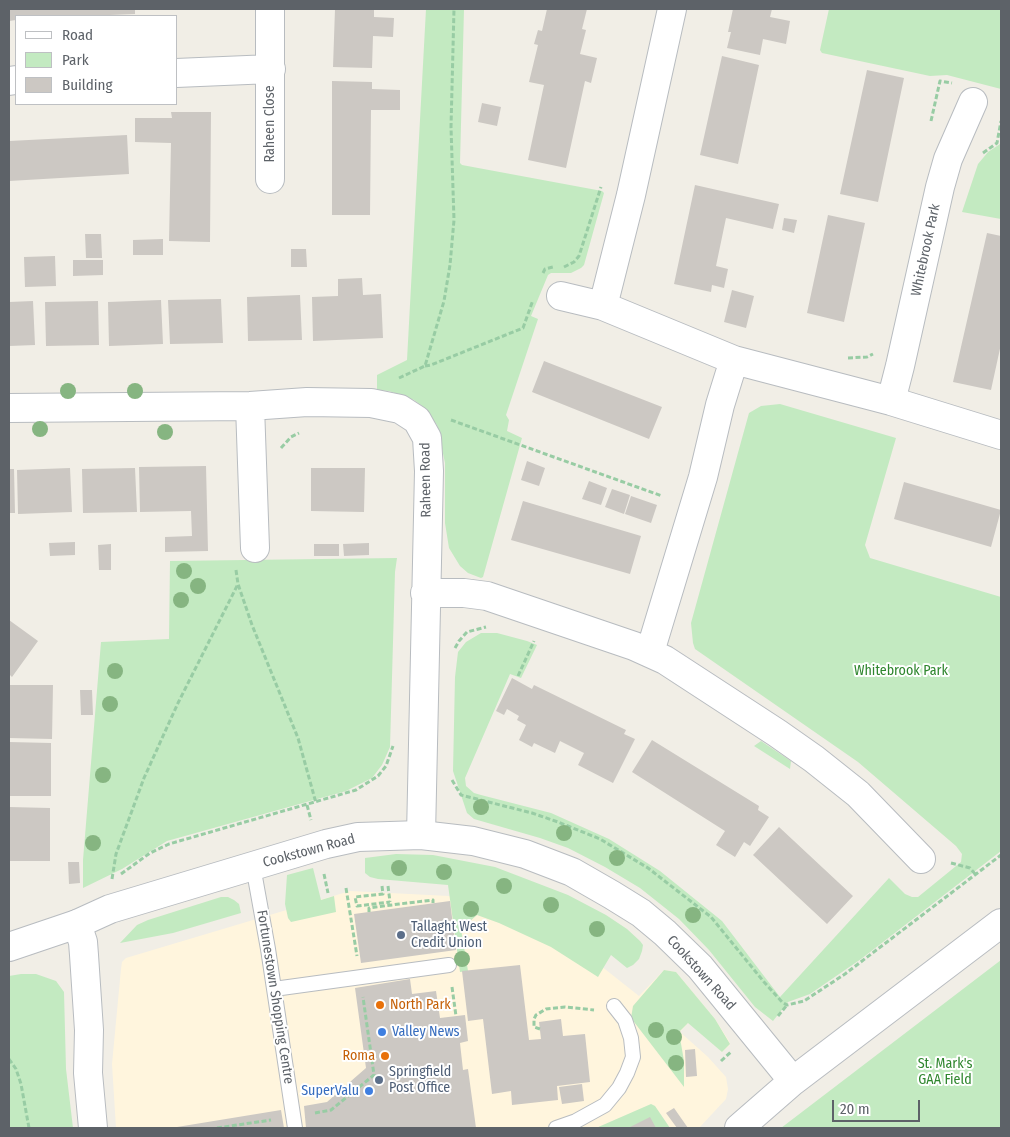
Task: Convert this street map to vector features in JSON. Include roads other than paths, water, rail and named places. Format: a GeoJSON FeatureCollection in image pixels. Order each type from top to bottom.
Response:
{"type":"FeatureCollection","features":[{"type":"Feature","properties":{"kind":"street","name":"Raheen Close"},"geometry":{"type":"LineString","coordinates":[[270,9],[270,179]]}},
{"type":"Feature","properties":{"kind":"street"},"geometry":{"type":"LineString","coordinates":[[602,306],[631,195],[672,9]]}},
{"type":"Feature","properties":{"kind":"street","name":"Raheen Close"},"geometry":{"type":"LineString","coordinates":[[178,73],[271,69]]}},
{"type":"Feature","properties":{"kind":"street","name":"Whitebrook Park"},"geometry":{"type":"LineString","coordinates":[[891,401],[940,187],[965,94]]}},
{"type":"Feature","properties":{"kind":"street"},"geometry":{"type":"LineString","coordinates":[[548,294],[602,306],[734,360],[891,401],[1001,435]]}},
{"type":"Feature","properties":{"kind":"street"},"geometry":{"type":"LineString","coordinates":[[650,652],[703,477],[720,405],[734,360]]}},
{"type":"Feature","properties":{"kind":"street","name":"Raheen Road"},"geometry":{"type":"LineString","coordinates":[[9,408],[250,406],[306,402],[371,403],[400,409],[416,420],[427,438],[428,471],[421,835]]}},
{"type":"Feature","properties":{"kind":"street"},"geometry":{"type":"LineString","coordinates":[[250,406],[255,548]]}},
{"type":"Feature","properties":{"kind":"street"},"geometry":{"type":"LineString","coordinates":[[425,593],[487,596],[650,652],[676,667],[814,759],[858,794],[921,859]]}},
{"type":"Feature","properties":{"kind":"street","name":"Cookstown Road"},"geometry":{"type":"LineString","coordinates":[[9,947],[77,924],[110,909],[326,844],[358,837],[421,835],[473,841],[525,854],[572,872],[641,913],[665,933],[700,968],[793,1081]]}},
{"type":"Feature","properties":{"kind":"street"},"geometry":{"type":"LineString","coordinates":[[739,1128],[793,1081],[1001,922]]}},
{"type":"Feature","properties":{"kind":"street"},"geometry":{"type":"LineString","coordinates":[[77,924],[84,955],[89,1030],[88,1073],[93,1128]]}},
{"type":"Feature","properties":{"kind":"lane","name":"Fortunestown Shopping Centre"},"geometry":{"type":"LineString","coordinates":[[253,866],[294,1122]]}},
{"type":"Feature","properties":{"kind":"lane"},"geometry":{"type":"LineString","coordinates":[[274,989],[449,965]]}},
{"type":"Feature","properties":{"kind":"lane"},"geometry":{"type":"LineString","coordinates":[[556,1128],[576,1121],[605,1105],[619,1088],[627,1073],[633,1057],[631,1038],[625,1020],[614,1006]]}},
{"type":"Feature","properties":{"kind":"place","name":"Tallaght West Credit Union"},"geometry":{"type":"Point","coordinates":[401,935]}},
{"type":"Feature","properties":{"kind":"place","name":"North Park"},"geometry":{"type":"Point","coordinates":[380,1005]}},
{"type":"Feature","properties":{"kind":"place","name":"Valley News"},"geometry":{"type":"Point","coordinates":[382,1032]}},
{"type":"Feature","properties":{"kind":"place","name":"Roma"},"geometry":{"type":"Point","coordinates":[385,1056]}},
{"type":"Feature","properties":{"kind":"place","name":"Springfield Post Office"},"geometry":{"type":"Point","coordinates":[379,1080]}},
{"type":"Feature","properties":{"kind":"place","name":"SuperValu"},"geometry":{"type":"Point","coordinates":[369,1091]}},
{"type":"Feature","properties":{"kind":"park label","name":"St. Mark's GAA Field"},"geometry":{"type":"Point","coordinates":[945,1072]}}]}
